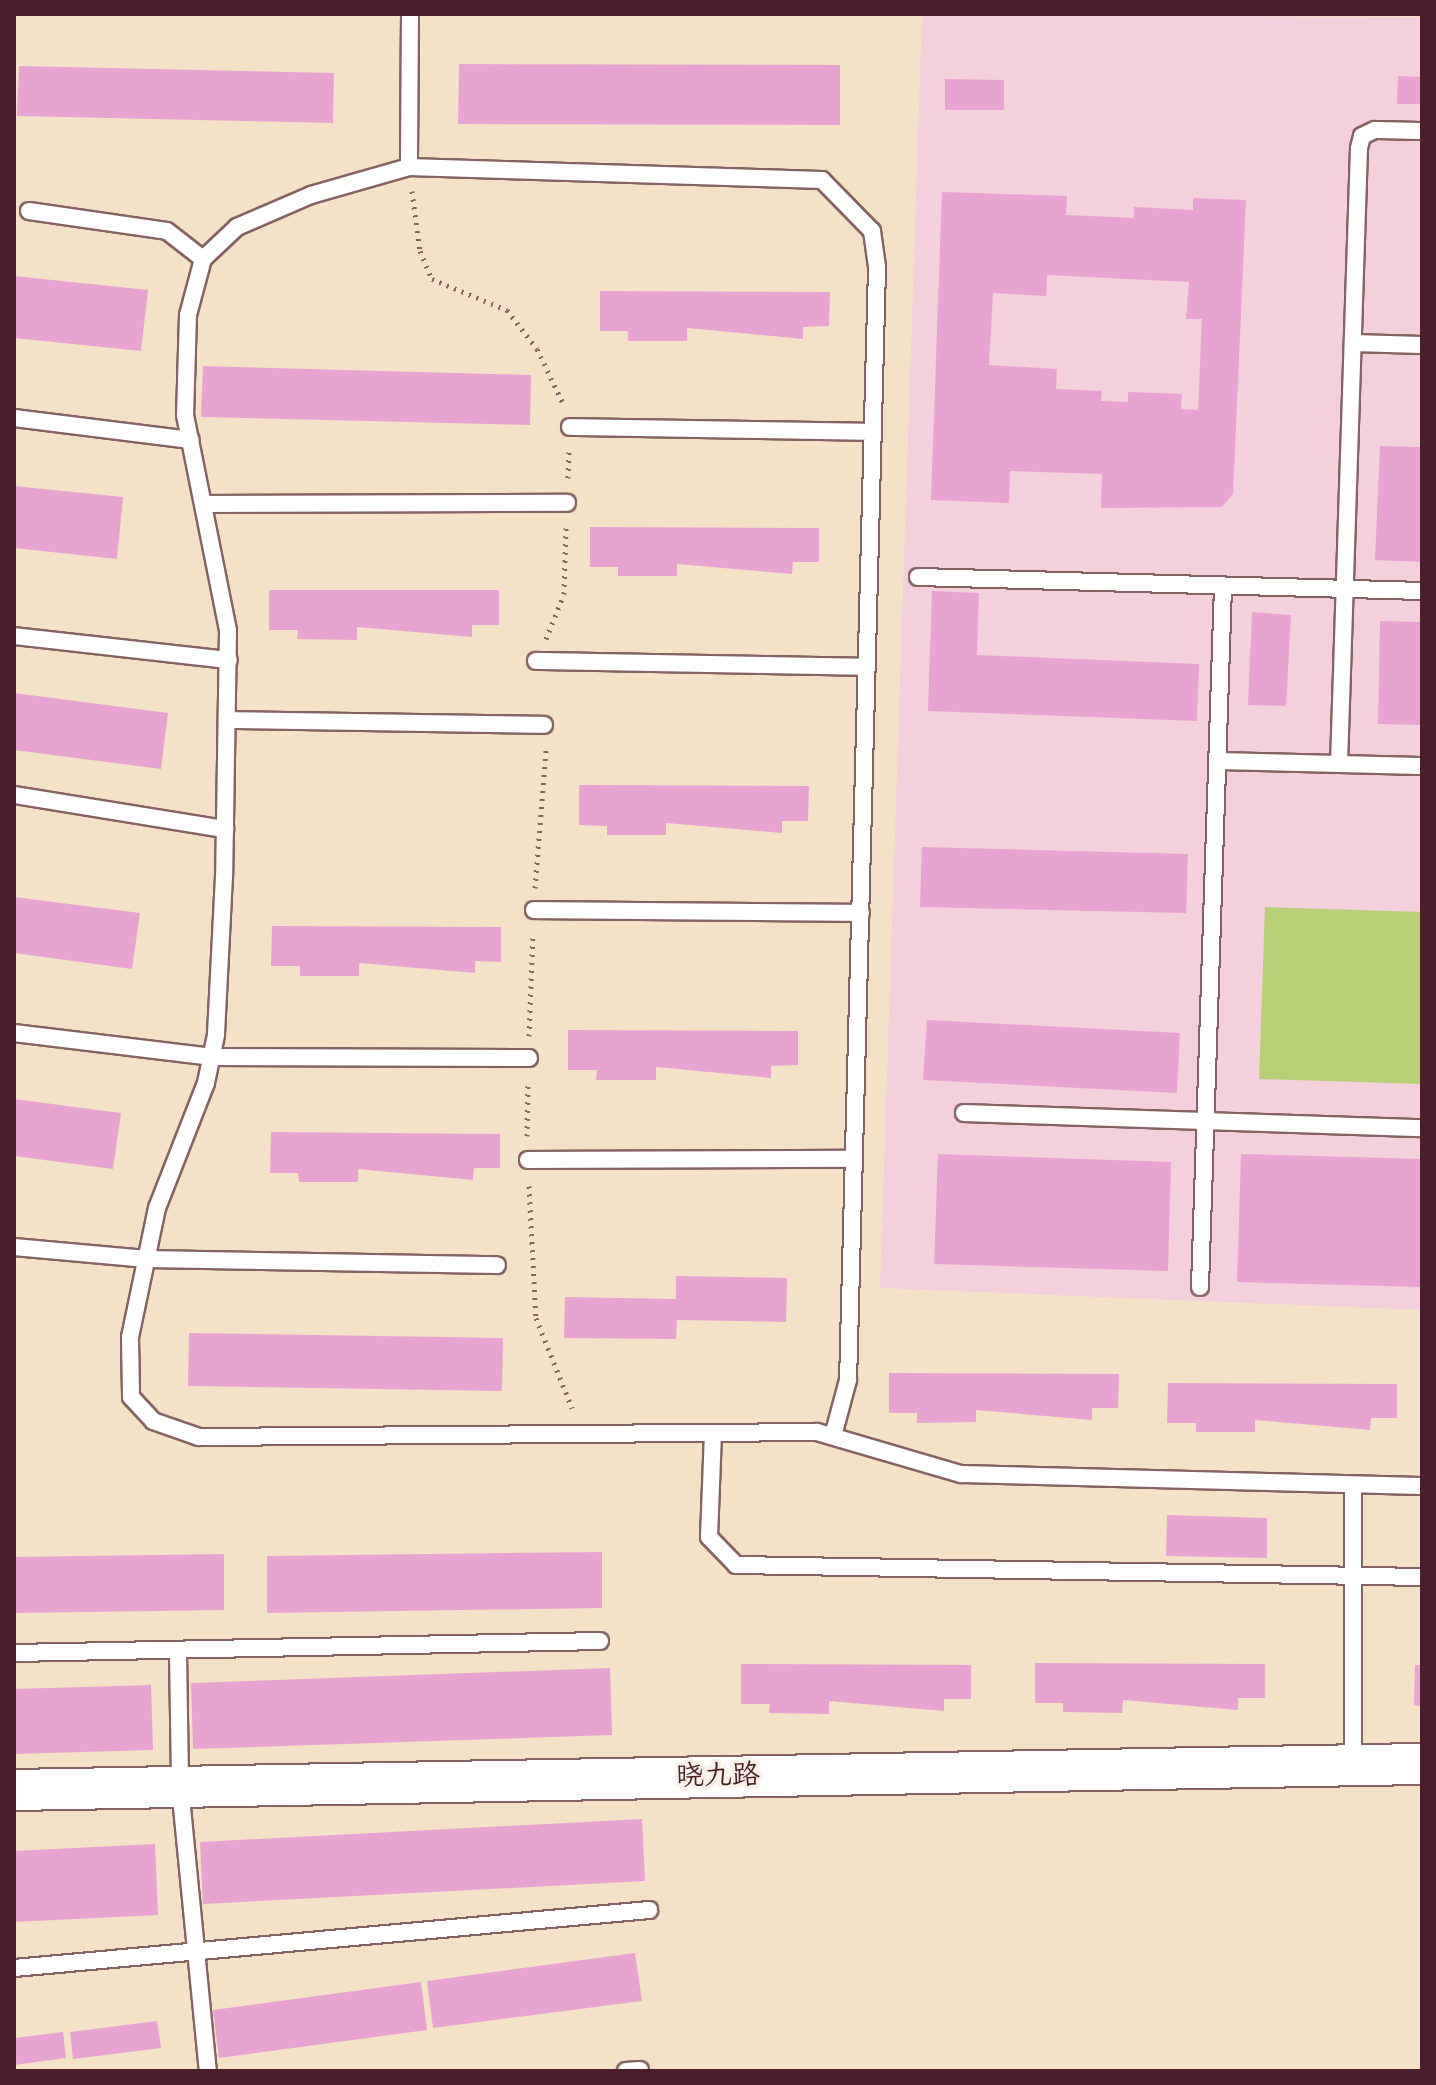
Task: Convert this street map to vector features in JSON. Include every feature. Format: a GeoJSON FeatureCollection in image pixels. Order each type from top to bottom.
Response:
{"type":"FeatureCollection","features":[{"type":"Feature","properties":{"kind":"street","name":"晓九路"},"geometry":{"type":"LineString","coordinates":[[14,1790],[1422,1764]]}},
{"type":"Feature","properties":{"kind":"lane"},"geometry":{"type":"LineString","coordinates":[[409,167],[410,14]]}},
{"type":"Feature","properties":{"kind":"lane"},"geometry":{"type":"LineString","coordinates":[[1339,764],[1362,136],[1422,131]]}},
{"type":"Feature","properties":{"kind":"lane"},"geometry":{"type":"LineString","coordinates":[[833,1436],[848,1380],[873,432],[872,231],[822,180],[409,167],[311,195],[237,227],[203,259],[188,315],[191,440],[205,504],[229,660],[229,720],[211,1057],[146,1259],[130,1337],[131,1397],[153,1421],[199,1437],[713,1433],[833,1436],[961,1474],[1422,1486]]}},
{"type":"Feature","properties":{"kind":"lane"},"geometry":{"type":"LineString","coordinates":[[29,211],[167,231],[203,259]]}},
{"type":"Feature","properties":{"kind":"lane"},"geometry":{"type":"LineString","coordinates":[[1353,343],[1422,345]]}},
{"type":"Feature","properties":{"kind":"lane"},"geometry":{"type":"LineString","coordinates":[[14,418],[191,440]]}},
{"type":"Feature","properties":{"kind":"lane"},"geometry":{"type":"LineString","coordinates":[[570,427],[873,432]]}},
{"type":"Feature","properties":{"kind":"lane"},"geometry":{"type":"LineString","coordinates":[[205,504],[567,503]]}},
{"type":"Feature","properties":{"kind":"lane"},"geometry":{"type":"LineString","coordinates":[[918,577],[1422,591]]}},
{"type":"Feature","properties":{"kind":"lane"},"geometry":{"type":"LineString","coordinates":[[1200,1287],[1223,586]]}},
{"type":"Feature","properties":{"kind":"lane"},"geometry":{"type":"LineString","coordinates":[[14,636],[229,660]]}},
{"type":"Feature","properties":{"kind":"lane"},"geometry":{"type":"LineString","coordinates":[[536,661],[867,667]]}},
{"type":"Feature","properties":{"kind":"lane"},"geometry":{"type":"LineString","coordinates":[[229,720],[544,725]]}},
{"type":"Feature","properties":{"kind":"lane"},"geometry":{"type":"LineString","coordinates":[[1217,761],[1422,766]]}},
{"type":"Feature","properties":{"kind":"lane"},"geometry":{"type":"LineString","coordinates":[[14,795],[225,829]]}},
{"type":"Feature","properties":{"kind":"lane"},"geometry":{"type":"LineString","coordinates":[[534,910],[861,913]]}},
{"type":"Feature","properties":{"kind":"lane"},"geometry":{"type":"LineString","coordinates":[[14,1033],[211,1057],[529,1058]]}},
{"type":"Feature","properties":{"kind":"lane"},"geometry":{"type":"LineString","coordinates":[[964,1113],[1422,1128]]}},
{"type":"Feature","properties":{"kind":"lane"},"geometry":{"type":"LineString","coordinates":[[528,1160],[854,1159]]}},
{"type":"Feature","properties":{"kind":"lane"},"geometry":{"type":"LineString","coordinates":[[14,1247],[146,1259],[497,1265]]}},
{"type":"Feature","properties":{"kind":"lane"},"geometry":{"type":"LineString","coordinates":[[713,1433],[709,1537],[736,1565],[1422,1577]]}},
{"type":"Feature","properties":{"kind":"lane"},"geometry":{"type":"LineString","coordinates":[[1353,1485],[1353,1765]]}},
{"type":"Feature","properties":{"kind":"lane"},"geometry":{"type":"LineString","coordinates":[[14,1653],[178,1653],[600,1641]]}},
{"type":"Feature","properties":{"kind":"lane"},"geometry":{"type":"LineString","coordinates":[[178,1653],[180,1787],[208,2071]]}},
{"type":"Feature","properties":{"kind":"lane"},"geometry":{"type":"LineString","coordinates":[[14,1968],[649,1910]]}},
{"type":"Feature","properties":{"kind":"path"},"geometry":{"type":"LineString","coordinates":[[409,167],[420,251],[432,279],[507,310],[537,349],[570,427],[564,594],[536,661]]}},
{"type":"Feature","properties":{"kind":"path"},"geometry":{"type":"LineString","coordinates":[[544,725],[529,1058],[528,1160],[536,1318],[547,1360],[585,1434]]}},
{"type":"Feature","properties":{"kind":"shaded area"},"geometry":{"type":"Polygon","coordinates":[[[922,15],[1422,17],[1422,1310],[880,1288],[922,15]]]}},
{"type":"Feature","properties":{"kind":"green space"},"geometry":{"type":"Polygon","coordinates":[[[1265,907],[1422,912],[1422,1084],[1259,1079],[1265,907]]]}},
{"type":"Feature","properties":{"kind":"building"},"geometry":{"type":"Polygon","coordinates":[[[459,64],[840,65],[840,125],[458,124],[459,64]]]}},
{"type":"Feature","properties":{"kind":"building"},"geometry":{"type":"Polygon","coordinates":[[[19,66],[334,73],[333,123],[17,116],[19,66]]]}},
{"type":"Feature","properties":{"kind":"building"},"geometry":{"type":"Polygon","coordinates":[[[1398,76],[1422,77],[1422,104],[1397,104],[1398,76]]]}},
{"type":"Feature","properties":{"kind":"building"},"geometry":{"type":"Polygon","coordinates":[[[945,79],[1004,80],[1004,110],[945,110],[945,79]]]}},
{"type":"Feature","properties":{"kind":"building"},"geometry":{"type":"Polygon","coordinates":[[[942,192],[1067,196],[1066,215],[1134,218],[1134,207],[1193,210],[1193,198],[1246,200],[1233,494],[1222,507],[1101,508],[1102,474],[1010,471],[1009,503],[931,500],[942,192]],[[1047,275],[1046,296],[993,293],[989,365],[1057,369],[1056,389],[1102,391],[1101,401],[1128,402],[1128,392],[1182,394],[1181,409],[1198,410],[1202,319],[1186,319],[1189,282],[1047,275]]]}},
{"type":"Feature","properties":{"kind":"building"},"geometry":{"type":"Polygon","coordinates":[[[14,276],[148,290],[141,351],[14,338],[14,276]]]}},
{"type":"Feature","properties":{"kind":"building"},"geometry":{"type":"Polygon","coordinates":[[[600,291],[830,292],[829,326],[803,327],[803,339],[687,328],[687,341],[628,341],[628,331],[600,331],[600,291]]]}},
{"type":"Feature","properties":{"kind":"building"},"geometry":{"type":"Polygon","coordinates":[[[203,366],[531,375],[530,425],[201,417],[203,366]]]}},
{"type":"Feature","properties":{"kind":"building"},"geometry":{"type":"Polygon","coordinates":[[[1380,446],[1422,447],[1422,562],[1375,560],[1380,446]]]}},
{"type":"Feature","properties":{"kind":"building"},"geometry":{"type":"Polygon","coordinates":[[[14,486],[123,497],[117,559],[14,548],[14,486]]]}},
{"type":"Feature","properties":{"kind":"building"},"geometry":{"type":"Polygon","coordinates":[[[590,527],[819,528],[819,562],[793,562],[792,574],[677,564],[677,576],[618,576],[618,567],[590,567],[590,527]]]}},
{"type":"Feature","properties":{"kind":"building"},"geometry":{"type":"Polygon","coordinates":[[[269,590],[499,590],[499,625],[472,625],[472,637],[357,627],[357,640],[297,639],[298,630],[269,630],[269,590]]]}},
{"type":"Feature","properties":{"kind":"building"},"geometry":{"type":"Polygon","coordinates":[[[932,591],[979,593],[977,655],[1199,664],[1197,721],[928,711],[932,591]]]}},
{"type":"Feature","properties":{"kind":"building"},"geometry":{"type":"Polygon","coordinates":[[[1252,612],[1291,615],[1286,706],[1248,705],[1252,612]]]}},
{"type":"Feature","properties":{"kind":"building"},"geometry":{"type":"Polygon","coordinates":[[[1380,621],[1422,622],[1422,725],[1378,724],[1380,621]]]}},
{"type":"Feature","properties":{"kind":"building"},"geometry":{"type":"Polygon","coordinates":[[[14,693],[168,713],[161,769],[14,750],[14,693]]]}},
{"type":"Feature","properties":{"kind":"building"},"geometry":{"type":"Polygon","coordinates":[[[579,785],[809,786],[808,821],[782,821],[782,833],[666,823],[666,835],[607,835],[607,826],[579,825],[579,785]]]}},
{"type":"Feature","properties":{"kind":"building"},"geometry":{"type":"Polygon","coordinates":[[[922,847],[1188,854],[1186,913],[920,907],[922,847]]]}},
{"type":"Feature","properties":{"kind":"building"},"geometry":{"type":"Polygon","coordinates":[[[14,897],[140,913],[132,969],[14,953],[14,897]]]}},
{"type":"Feature","properties":{"kind":"building"},"geometry":{"type":"Polygon","coordinates":[[[272,926],[501,927],[501,962],[475,961],[475,973],[359,963],[359,976],[300,976],[300,966],[271,966],[272,926]]]}},
{"type":"Feature","properties":{"kind":"building"},"geometry":{"type":"Polygon","coordinates":[[[927,1020],[1180,1033],[1177,1093],[923,1080],[927,1020]]]}},
{"type":"Feature","properties":{"kind":"building"},"geometry":{"type":"Polygon","coordinates":[[[568,1030],[798,1031],[798,1065],[771,1066],[771,1078],[656,1067],[656,1080],[596,1080],[597,1070],[568,1070],[568,1030]]]}},
{"type":"Feature","properties":{"kind":"building"},"geometry":{"type":"Polygon","coordinates":[[[14,1099],[121,1113],[113,1169],[14,1156],[14,1099]]]}},
{"type":"Feature","properties":{"kind":"building"},"geometry":{"type":"Polygon","coordinates":[[[271,1132],[500,1134],[500,1168],[474,1168],[473,1180],[358,1169],[358,1182],[299,1182],[298,1173],[270,1173],[271,1132]]]}},
{"type":"Feature","properties":{"kind":"building"},"geometry":{"type":"Polygon","coordinates":[[[938,1154],[1171,1162],[1168,1271],[934,1264],[938,1154]]]}},
{"type":"Feature","properties":{"kind":"building"},"geometry":{"type":"Polygon","coordinates":[[[1241,1154],[1422,1159],[1422,1287],[1237,1282],[1241,1154]]]}},
{"type":"Feature","properties":{"kind":"building"},"geometry":{"type":"Polygon","coordinates":[[[676,1276],[787,1278],[786,1322],[677,1320],[676,1339],[564,1338],[565,1297],[676,1299],[676,1276]]]}},
{"type":"Feature","properties":{"kind":"building"},"geometry":{"type":"Polygon","coordinates":[[[189,1333],[503,1338],[502,1391],[188,1386],[189,1333]]]}},
{"type":"Feature","properties":{"kind":"building"},"geometry":{"type":"Polygon","coordinates":[[[889,1373],[1119,1374],[1118,1408],[1092,1408],[1092,1420],[976,1410],[976,1422],[917,1423],[917,1413],[889,1413],[889,1373]]]}},
{"type":"Feature","properties":{"kind":"building"},"geometry":{"type":"Polygon","coordinates":[[[1168,1383],[1397,1384],[1397,1418],[1371,1418],[1370,1430],[1255,1420],[1255,1432],[1196,1432],[1196,1423],[1167,1423],[1168,1383]]]}},
{"type":"Feature","properties":{"kind":"building"},"geometry":{"type":"Polygon","coordinates":[[[1167,1515],[1267,1518],[1267,1558],[1166,1556],[1167,1515]]]}},
{"type":"Feature","properties":{"kind":"building"},"geometry":{"type":"Polygon","coordinates":[[[602,1552],[602,1608],[267,1613],[267,1556],[602,1552]]]}},
{"type":"Feature","properties":{"kind":"building"},"geometry":{"type":"Polygon","coordinates":[[[224,1554],[224,1610],[14,1613],[14,1557],[224,1554]]]}},
{"type":"Feature","properties":{"kind":"building"},"geometry":{"type":"Polygon","coordinates":[[[1035,1663],[1265,1664],[1265,1698],[1238,1698],[1238,1710],[1123,1700],[1122,1713],[1063,1712],[1063,1703],[1035,1703],[1035,1663]]]}},
{"type":"Feature","properties":{"kind":"building"},"geometry":{"type":"Polygon","coordinates":[[[741,1664],[971,1665],[971,1699],[944,1699],[944,1711],[829,1701],[829,1714],[769,1713],[770,1704],[741,1704],[741,1664]]]}},
{"type":"Feature","properties":{"kind":"building"},"geometry":{"type":"Polygon","coordinates":[[[1415,1665],[1422,1665],[1422,1706],[1414,1705],[1415,1665]]]}},
{"type":"Feature","properties":{"kind":"building"},"geometry":{"type":"Polygon","coordinates":[[[610,1668],[612,1735],[193,1749],[191,1683],[610,1668]]]}},
{"type":"Feature","properties":{"kind":"building"},"geometry":{"type":"Polygon","coordinates":[[[151,1685],[153,1750],[14,1754],[14,1689],[151,1685]]]}},
{"type":"Feature","properties":{"kind":"building"},"geometry":{"type":"Polygon","coordinates":[[[642,1819],[645,1881],[203,1904],[200,1842],[642,1819]]]}},
{"type":"Feature","properties":{"kind":"building"},"geometry":{"type":"Polygon","coordinates":[[[155,1844],[158,1915],[14,1922],[14,1851],[155,1844]]]}},
{"type":"Feature","properties":{"kind":"building"},"geometry":{"type":"Polygon","coordinates":[[[635,1953],[642,2001],[433,2028],[427,1981],[635,1953]]]}},
{"type":"Feature","properties":{"kind":"building"},"geometry":{"type":"Polygon","coordinates":[[[421,1982],[427,2030],[219,2058],[213,2010],[421,1982]]]}},
{"type":"Feature","properties":{"kind":"building"},"geometry":{"type":"Polygon","coordinates":[[[157,2021],[161,2048],[73,2059],[70,2032],[157,2021]]]}},
{"type":"Feature","properties":{"kind":"building"},"geometry":{"type":"Polygon","coordinates":[[[63,2032],[66,2058],[14,2065],[14,2038],[63,2032]]]}}]}
